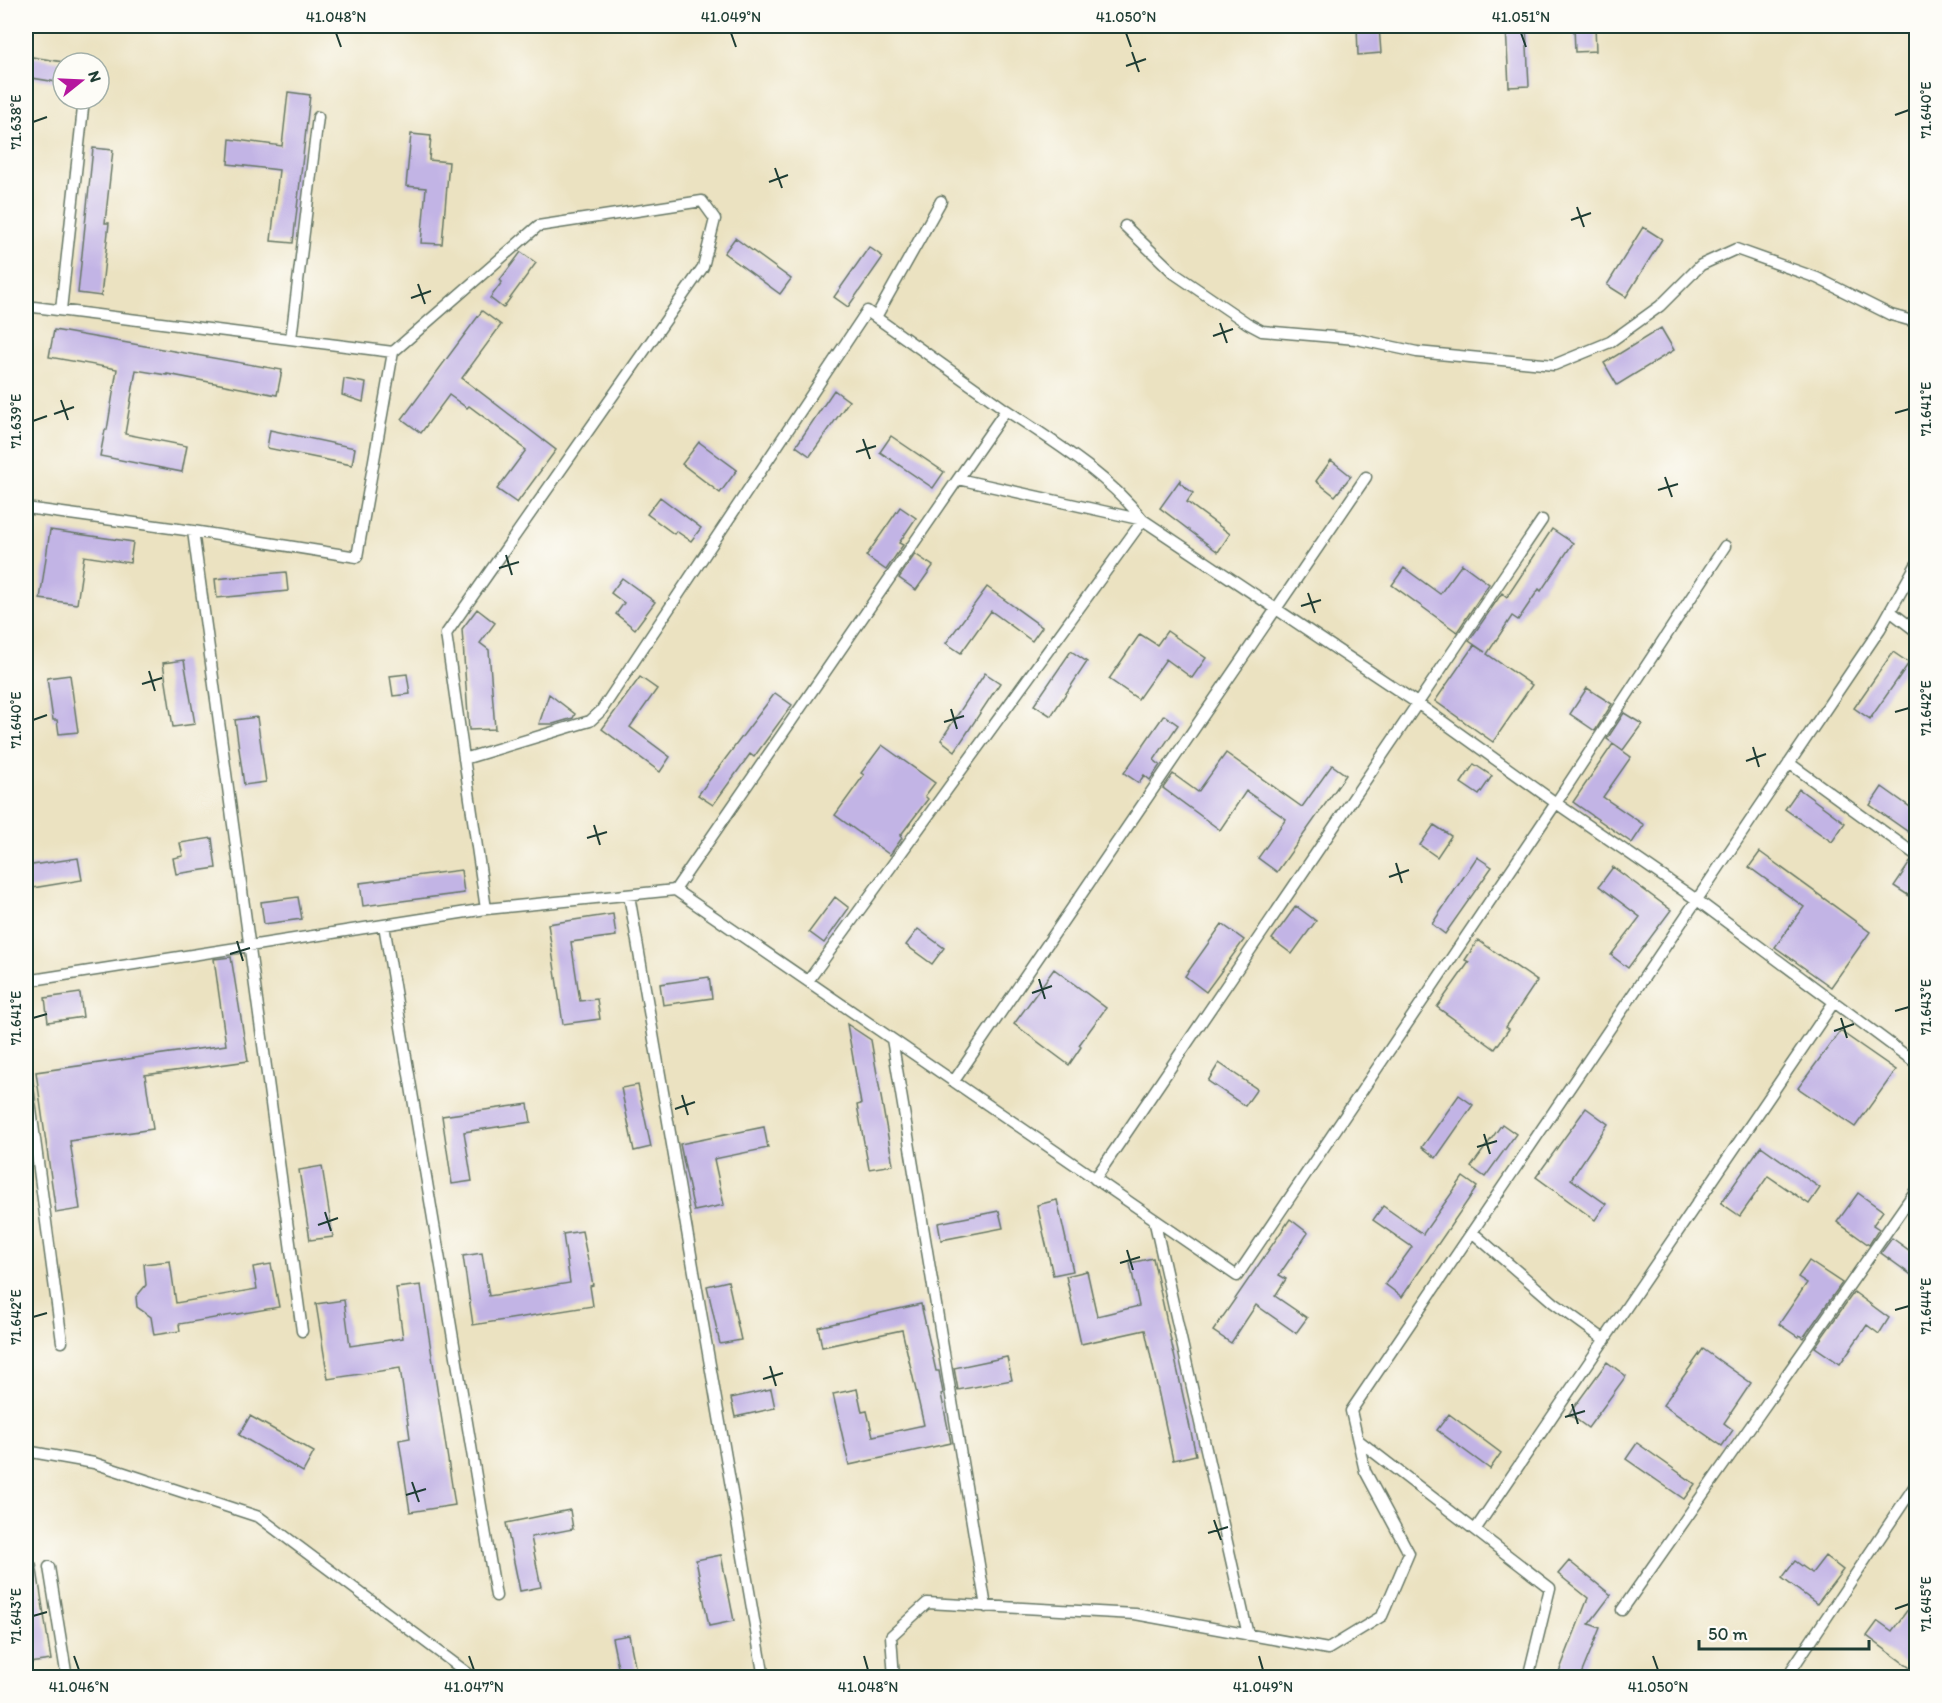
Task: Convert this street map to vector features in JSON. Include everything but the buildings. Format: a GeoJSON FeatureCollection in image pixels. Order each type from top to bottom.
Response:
{"type":"FeatureCollection","features":[{"type":"Feature","properties":{"kind":"lane"},"geometry":{"type":"LineString","coordinates":[[61,310],[83,111]]}},
{"type":"Feature","properties":{"kind":"lane"},"geometry":{"type":"LineString","coordinates":[[291,339],[318,117]]}},
{"type":"Feature","properties":{"kind":"lane"},"geometry":{"type":"LineString","coordinates":[[26,508],[357,557],[393,352],[538,226],[702,201],[715,219],[703,267],[446,634],[486,909]]}},
{"type":"Feature","properties":{"kind":"lane"},"geometry":{"type":"LineString","coordinates":[[876,317],[941,201]]}},
{"type":"Feature","properties":{"kind":"lane"},"geometry":{"type":"LineString","coordinates":[[1125,226],[1175,274],[1247,323],[1263,331],[1356,339],[1417,352],[1554,365],[1610,342],[1660,306],[1701,265],[1736,249],[1817,278],[1891,315],[1917,322]]}},
{"type":"Feature","properties":{"kind":"lane"},"geometry":{"type":"LineString","coordinates":[[26,306],[393,352]]}},
{"type":"Feature","properties":{"kind":"lane"},"geometry":{"type":"LineString","coordinates":[[464,759],[583,723],[595,717],[867,311],[1006,410],[1064,448],[1128,500],[1143,520],[1417,703],[1556,803],[1697,900],[1917,1063]]}},
{"type":"Feature","properties":{"kind":"lane"},"geometry":{"type":"LineString","coordinates":[[675,890],[1006,410]]}},
{"type":"Feature","properties":{"kind":"lane"},"geometry":{"type":"LineString","coordinates":[[954,1082],[1366,477]]}},
{"type":"Feature","properties":{"kind":"lane"},"geometry":{"type":"LineString","coordinates":[[958,479],[1143,520]]}},
{"type":"Feature","properties":{"kind":"lane"},"geometry":{"type":"LineString","coordinates":[[808,981],[1143,520]]}},
{"type":"Feature","properties":{"kind":"lane"},"geometry":{"type":"LineString","coordinates":[[1095,1179],[1542,520]]}},
{"type":"Feature","properties":{"kind":"lane"},"geometry":{"type":"LineString","coordinates":[[193,531],[302,1331]]}},
{"type":"Feature","properties":{"kind":"lane"},"geometry":{"type":"LineString","coordinates":[[26,981],[486,909],[675,890],[1237,1276],[1556,803],[1725,546]]}},
{"type":"Feature","properties":{"kind":"lane"},"geometry":{"type":"LineString","coordinates":[[894,1677],[891,1636],[927,1603],[1135,1614],[1328,1649],[1382,1616],[1409,1553],[1365,1471],[1351,1411],[1880,629],[1917,565]]}},
{"type":"Feature","properties":{"kind":"lane"},"geometry":{"type":"LineString","coordinates":[[1890,611],[1917,631]]}},
{"type":"Feature","properties":{"kind":"lane"},"geometry":{"type":"LineString","coordinates":[[1789,763],[1917,855]]}},
{"type":"Feature","properties":{"kind":"lane"},"geometry":{"type":"LineString","coordinates":[[629,894],[764,1677]]}},
{"type":"Feature","properties":{"kind":"lane"},"geometry":{"type":"LineString","coordinates":[[384,925],[496,1596]]}},
{"type":"Feature","properties":{"kind":"lane"},"geometry":{"type":"LineString","coordinates":[[1475,1530],[1834,1002]]}},
{"type":"Feature","properties":{"kind":"lane"},"geometry":{"type":"LineString","coordinates":[[892,1039],[986,1607]]}},
{"type":"Feature","properties":{"kind":"lane"},"geometry":{"type":"LineString","coordinates":[[26,1072],[62,1342]]}},
{"type":"Feature","properties":{"kind":"lane"},"geometry":{"type":"LineString","coordinates":[[1622,1611],[1917,1190]]}},
{"type":"Feature","properties":{"kind":"lane"},"geometry":{"type":"LineString","coordinates":[[1154,1219],[1248,1635]]}},
{"type":"Feature","properties":{"kind":"lane"},"geometry":{"type":"LineString","coordinates":[[1472,1232],[1554,1303],[1605,1340]]}},
{"type":"Feature","properties":{"kind":"lane"},"geometry":{"type":"LineString","coordinates":[[1358,1440],[1550,1588],[1528,1677]]}},
{"type":"Feature","properties":{"kind":"lane"},"geometry":{"type":"LineString","coordinates":[[26,1451],[94,1463],[259,1517],[474,1677]]}},
{"type":"Feature","properties":{"kind":"lane"},"geometry":{"type":"LineString","coordinates":[[1792,1669],[1917,1484]]}},
{"type":"Feature","properties":{"kind":"lane"},"geometry":{"type":"LineString","coordinates":[[49,1567],[67,1677]]}}]}
